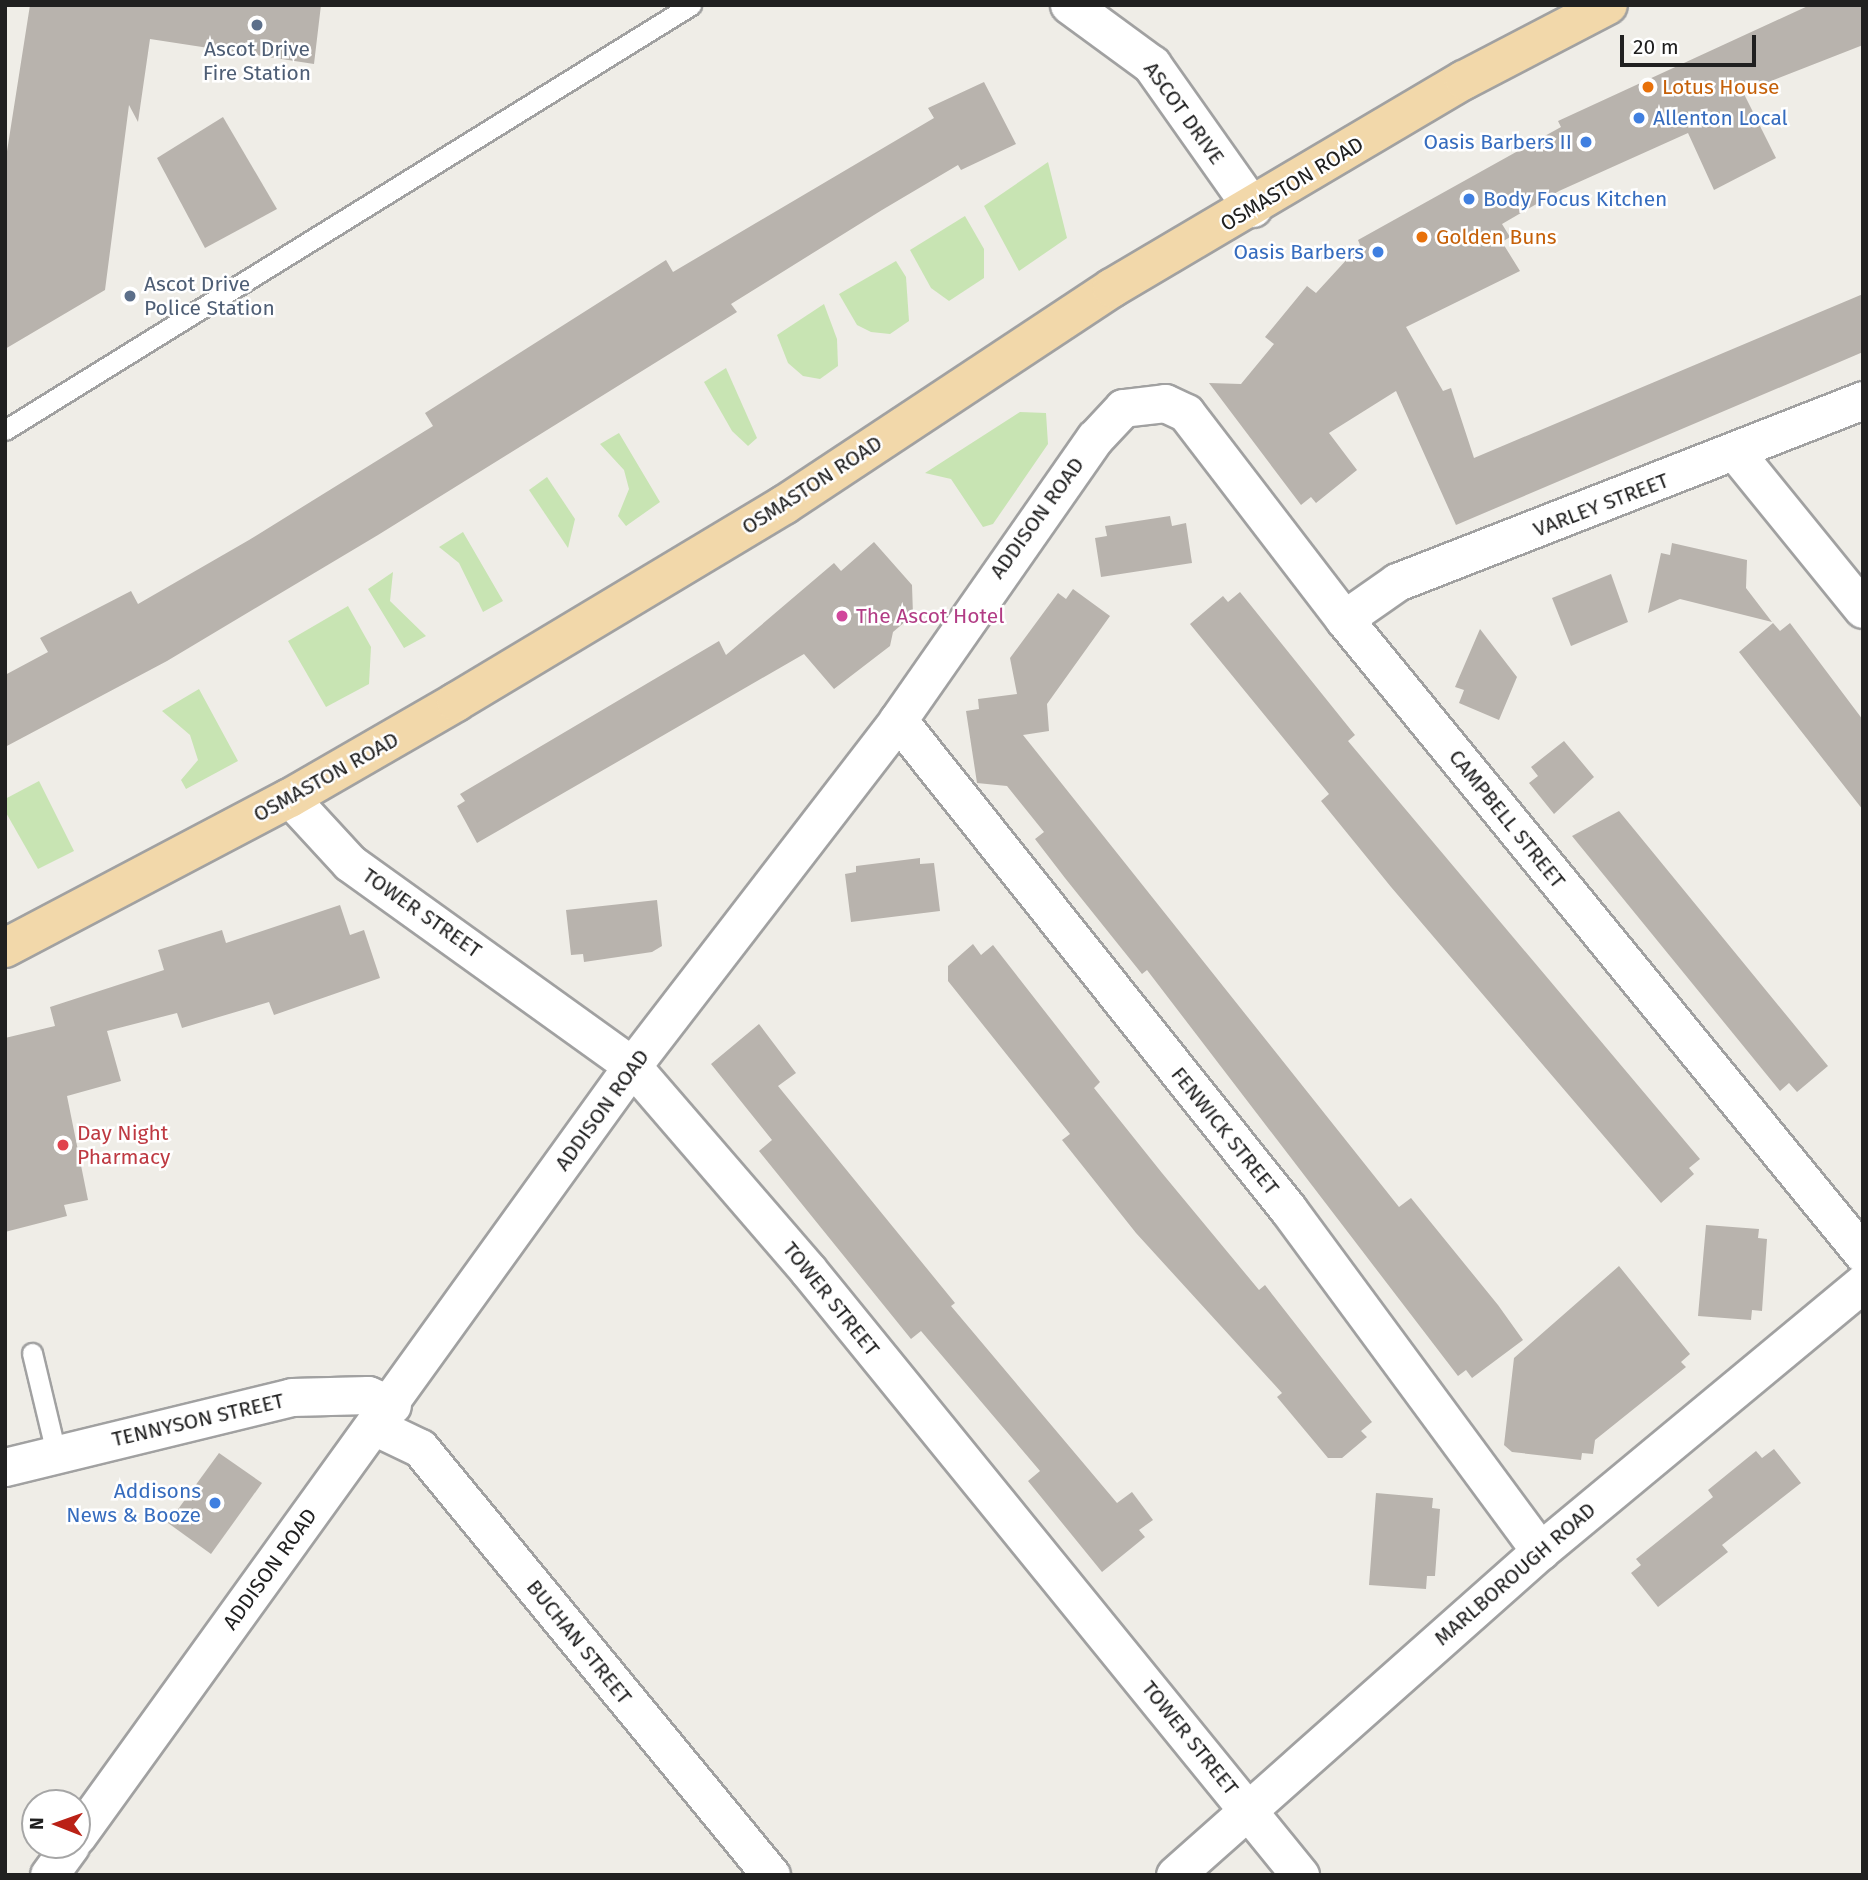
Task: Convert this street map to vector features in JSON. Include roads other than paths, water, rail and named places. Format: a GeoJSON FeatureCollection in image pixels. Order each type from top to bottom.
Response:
{"type":"FeatureCollection","features":[{"type":"Feature","properties":{"kind":"main road","name":"OSMASTON ROAD"},"geometry":{"type":"LineString","coordinates":[[5,948],[290,799],[773,512],[1112,288],[1253,208],[1464,80],[1608,5]]}},
{"type":"Feature","properties":{"kind":"street","name":"ASCOT DRIVE"},"geometry":{"type":"LineString","coordinates":[[1070,5],[1152,65],[1253,208]]}},
{"type":"Feature","properties":{"kind":"street","name":"VARLEY STREET"},"geometry":{"type":"LineString","coordinates":[[1344,619],[1398,582],[1736,453],[1863,400]]}},
{"type":"Feature","properties":{"kind":"street","name":"CAMPBELL STREET"},"geometry":{"type":"LineString","coordinates":[[1143,402],[1186,414],[1344,619],[1863,1255]]}},
{"type":"Feature","properties":{"kind":"street","name":"ADDISON ROAD"},"geometry":{"type":"LineString","coordinates":[[91,1817],[632,1066],[898,720],[1095,438],[1123,408],[1143,402]]}},
{"type":"Feature","properties":{"kind":"street"},"geometry":{"type":"LineString","coordinates":[[1736,453],[1863,609]]}},
{"type":"Feature","properties":{"kind":"street","name":"FENWICK STREET"},"geometry":{"type":"LineString","coordinates":[[898,720],[1287,1209],[1541,1551]]}},
{"type":"Feature","properties":{"kind":"street","name":"TOWER STREET"},"geometry":{"type":"LineString","coordinates":[[290,799],[350,863],[632,1066],[808,1270],[1300,1875]]}},
{"type":"Feature","properties":{"kind":"street","name":"MARLBOROUGH ROAD"},"geometry":{"type":"LineString","coordinates":[[1175,1875],[1246,1807],[1541,1551],[1863,1283]]}},
{"type":"Feature","properties":{"kind":"street","name":"TENNYSON STREET"},"geometry":{"type":"LineString","coordinates":[[5,1467],[292,1397],[368,1395],[383,1415]]}},
{"type":"Feature","properties":{"kind":"street","name":"BUCHAN STREET"},"geometry":{"type":"LineString","coordinates":[[383,1415],[420,1448],[771,1875]]}},
{"type":"Feature","properties":{"kind":"street"},"geometry":{"type":"LineString","coordinates":[[49,1875],[61,1859]]}},
{"type":"Feature","properties":{"kind":"lane"},"geometry":{"type":"LineString","coordinates":[[5,430],[691,5]]}},
{"type":"Feature","properties":{"kind":"lane"},"geometry":{"type":"LineString","coordinates":[[32,1353],[57,1453]]}},
{"type":"Feature","properties":{"kind":"place","name":"Ascot Drive Fire Station"},"geometry":{"type":"Point","coordinates":[257,25]}},
{"type":"Feature","properties":{"kind":"place","name":"Lotus House"},"geometry":{"type":"Point","coordinates":[1648,87]}},
{"type":"Feature","properties":{"kind":"place","name":"Allenton Local"},"geometry":{"type":"Point","coordinates":[1639,118]}},
{"type":"Feature","properties":{"kind":"place","name":"Oasis Barbers II"},"geometry":{"type":"Point","coordinates":[1586,142]}},
{"type":"Feature","properties":{"kind":"place","name":"Body Focus Kitchen"},"geometry":{"type":"Point","coordinates":[1469,199]}},
{"type":"Feature","properties":{"kind":"place","name":"Golden Buns"},"geometry":{"type":"Point","coordinates":[1422,237]}},
{"type":"Feature","properties":{"kind":"place","name":"Oasis Barbers"},"geometry":{"type":"Point","coordinates":[1378,252]}},
{"type":"Feature","properties":{"kind":"place","name":"Ascot Drive Police Station"},"geometry":{"type":"Point","coordinates":[130,296]}},
{"type":"Feature","properties":{"kind":"place","name":"The Ascot Hotel"},"geometry":{"type":"Point","coordinates":[842,616]}},
{"type":"Feature","properties":{"kind":"place","name":"Day Night Pharmacy"},"geometry":{"type":"Point","coordinates":[63,1145]}},
{"type":"Feature","properties":{"kind":"place","name":"Addisons News & Booze"},"geometry":{"type":"Point","coordinates":[215,1503]}}]}
